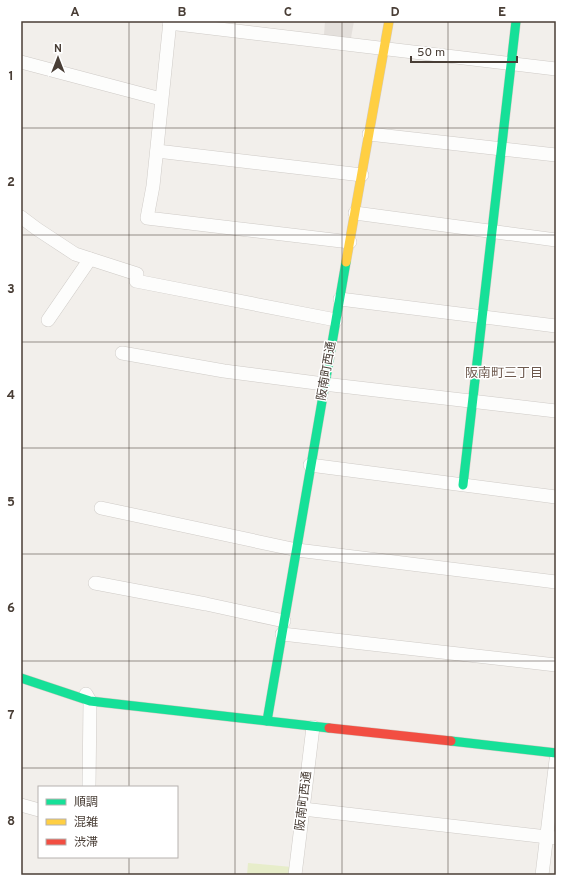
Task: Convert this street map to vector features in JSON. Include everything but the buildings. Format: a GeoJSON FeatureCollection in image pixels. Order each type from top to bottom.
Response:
{"type":"FeatureCollection","features":[{"type":"Feature","properties":{"kind":"street","name":"阪南町西通"},"geometry":{"type":"LineString","coordinates":[[267,721],[324,384],[389,21]]}},
{"type":"Feature","properties":{"kind":"street"},"geometry":{"type":"LineString","coordinates":[[463,485],[516,21]]}},
{"type":"Feature","properties":{"kind":"street"},"geometry":{"type":"LineString","coordinates":[[350,242],[147,218],[153,186],[169,22],[556,69]]}},
{"type":"Feature","properties":{"kind":"street"},"geometry":{"type":"LineString","coordinates":[[21,62],[161,99]]}},
{"type":"Feature","properties":{"kind":"street"},"geometry":{"type":"LineString","coordinates":[[369,134],[556,155]]}},
{"type":"Feature","properties":{"kind":"street"},"geometry":{"type":"LineString","coordinates":[[156,151],[362,175]]}},
{"type":"Feature","properties":{"kind":"street"},"geometry":{"type":"LineString","coordinates":[[355,213],[556,240]]}},
{"type":"Feature","properties":{"kind":"street"},"geometry":{"type":"LineString","coordinates":[[21,217],[76,254],[136,278],[336,320]]}},
{"type":"Feature","properties":{"kind":"street"},"geometry":{"type":"LineString","coordinates":[[48,320],[90,259]]}},
{"type":"Feature","properties":{"kind":"street"},"geometry":{"type":"LineString","coordinates":[[340,299],[556,326]]}},
{"type":"Feature","properties":{"kind":"street"},"geometry":{"type":"LineString","coordinates":[[122,353],[224,371],[556,411]]}},
{"type":"Feature","properties":{"kind":"street"},"geometry":{"type":"LineString","coordinates":[[310,465],[556,497]]}},
{"type":"Feature","properties":{"kind":"street"},"geometry":{"type":"LineString","coordinates":[[101,508],[297,550],[556,582]]}},
{"type":"Feature","properties":{"kind":"street"},"geometry":{"type":"LineString","coordinates":[[94,582],[206,604],[283,628],[556,666]]}},
{"type":"Feature","properties":{"kind":"street"},"geometry":{"type":"LineString","coordinates":[[21,678],[87,696],[313,727],[556,753]]}},
{"type":"Feature","properties":{"kind":"street"},"geometry":{"type":"LineString","coordinates":[[87,696],[89,786]]}},
{"type":"Feature","properties":{"kind":"street","name":"阪南町西通"},"geometry":{"type":"LineString","coordinates":[[295,875],[313,727]]}},
{"type":"Feature","properties":{"kind":"street"},"geometry":{"type":"LineString","coordinates":[[542,875],[551,838],[556,760]]}},
{"type":"Feature","properties":{"kind":"street"},"geometry":{"type":"LineString","coordinates":[[21,805],[38,810]]}},
{"type":"Feature","properties":{"kind":"street"},"geometry":{"type":"LineString","coordinates":[[303,809],[551,838]]}},
{"type":"Feature","properties":{"kind":"green space"},"geometry":{"type":"Polygon","coordinates":[[[248,863],[292,867],[291,875],[247,875],[248,863]]]}},
{"type":"Feature","properties":{"kind":"shaded area"},"geometry":{"type":"Polygon","coordinates":[[[325,21],[354,21],[351,38],[324,35],[325,21]]]}},
{"type":"Feature","properties":{"kind":"traffic: fast"},"geometry":{"type":"LineString","coordinates":[[463,485],[516,21]]}},
{"type":"Feature","properties":{"kind":"traffic: fast"},"geometry":{"type":"LineString","coordinates":[[267,721],[346,262]]}},
{"type":"Feature","properties":{"kind":"traffic: fast"},"geometry":{"type":"LineString","coordinates":[[21,678],[90,701],[329,728]]}},
{"type":"Feature","properties":{"kind":"traffic: fast"},"geometry":{"type":"LineString","coordinates":[[451,741],[556,753]]}},
{"type":"Feature","properties":{"kind":"traffic: slow"},"geometry":{"type":"LineString","coordinates":[[346,262],[389,21]]}},
{"type":"Feature","properties":{"kind":"traffic: jam"},"geometry":{"type":"LineString","coordinates":[[329,728],[451,741]]}},
{"type":"Feature","properties":{"kind":"district","name":"阪南町三丁目"},"geometry":{"type":"Point","coordinates":[504,374]}}]}
